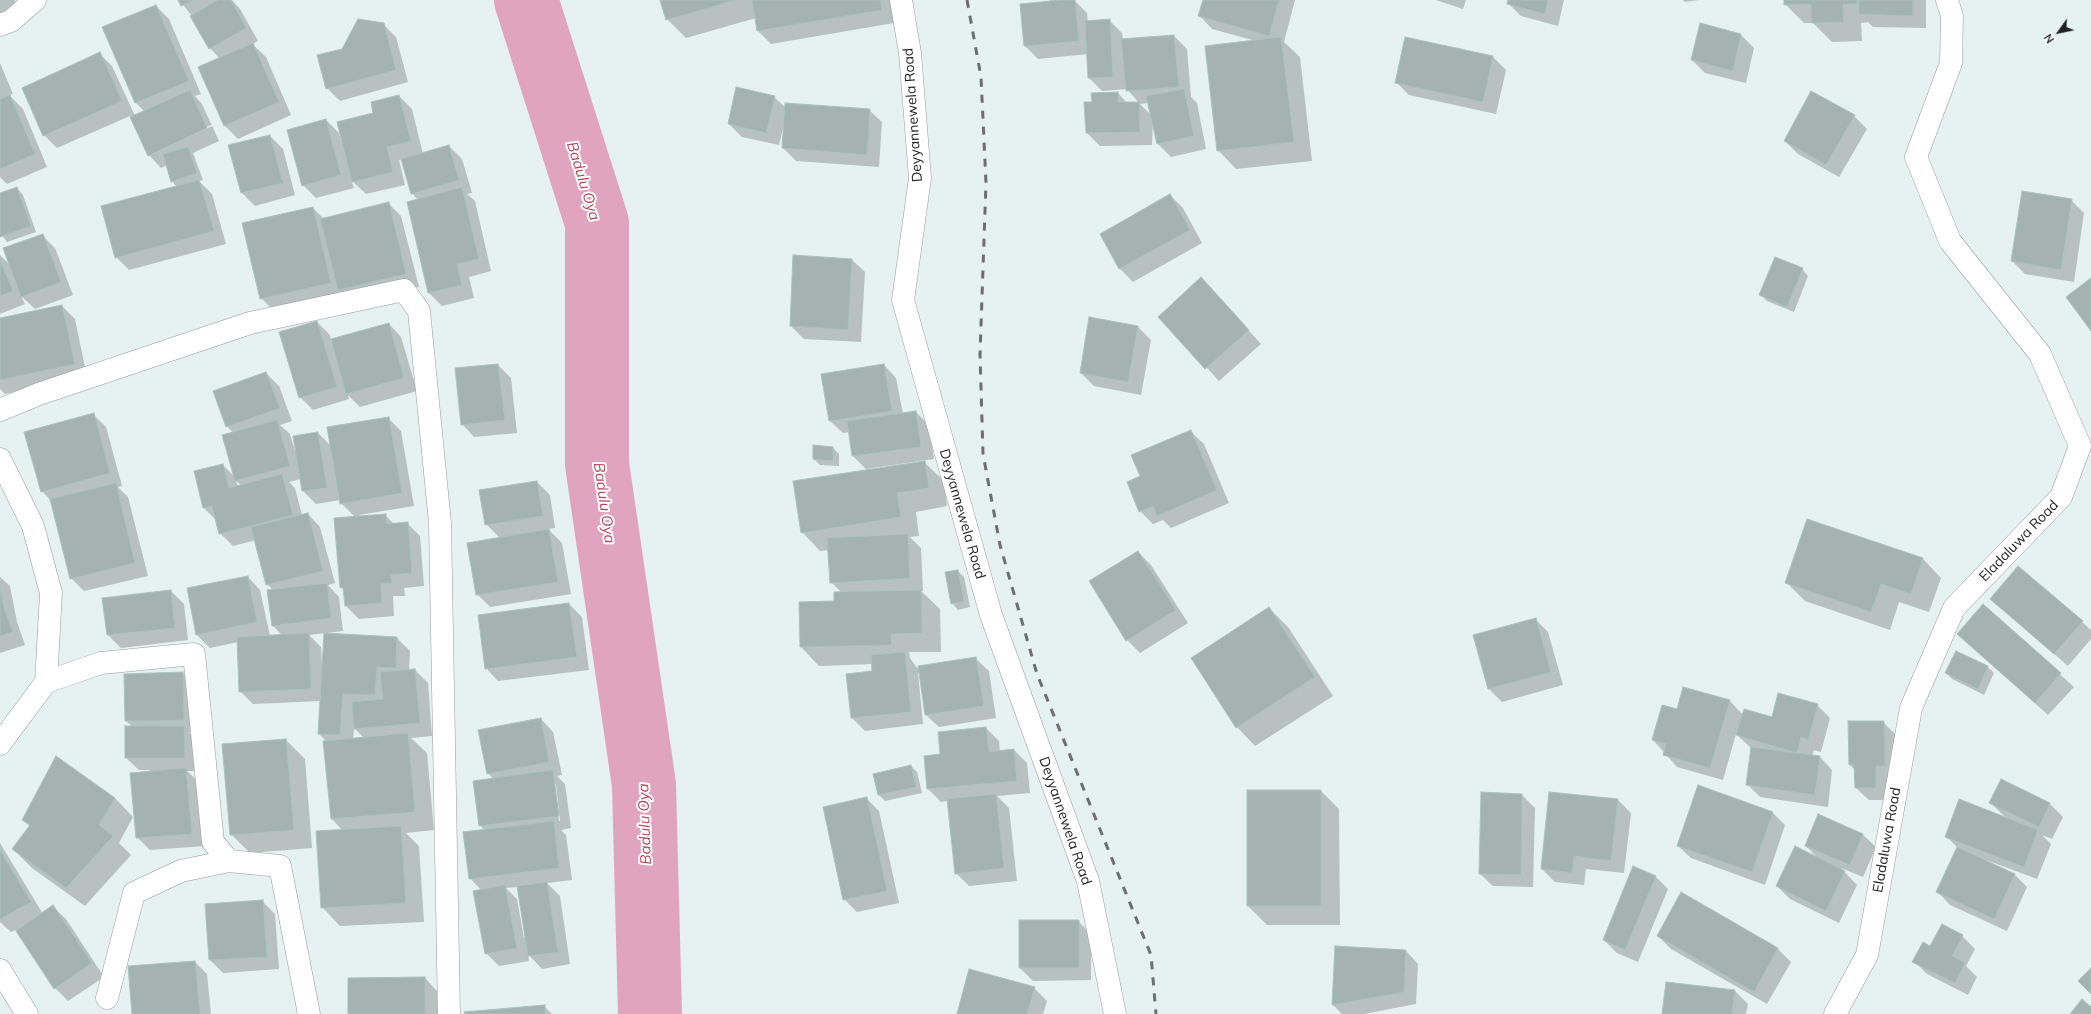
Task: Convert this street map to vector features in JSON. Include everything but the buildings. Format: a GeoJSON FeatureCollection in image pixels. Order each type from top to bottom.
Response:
{"type":"FeatureCollection","features":[{"type":"Feature","properties":{"kind":"street"},"geometry":{"type":"LineString","coordinates":[[0,25],[11,21],[35,0]]}},
{"type":"Feature","properties":{"kind":"street","name":"Deyyannewela Road"},"geometry":{"type":"LineString","coordinates":[[901,0],[910,53],[920,178],[903,300],[991,615],[1088,881],[1114,1014]]}},
{"type":"Feature","properties":{"kind":"street","name":"Eladaluwa Road"},"geometry":{"type":"LineString","coordinates":[[1835,1014],[1867,954],[1911,708],[1950,615],[1954,608],[2062,497],[2080,446],[2040,354],[1950,241],[1916,157],[1951,64],[1952,16],[1947,0]]}},
{"type":"Feature","properties":{"kind":"street"},"geometry":{"type":"LineString","coordinates":[[0,410],[39,394],[250,323],[404,290],[419,311],[440,523],[450,1014]]}},
{"type":"Feature","properties":{"kind":"street"},"geometry":{"type":"LineString","coordinates":[[0,459],[33,526],[51,593],[46,682],[0,744]]}},
{"type":"Feature","properties":{"kind":"street"},"geometry":{"type":"LineString","coordinates":[[46,682],[101,663],[194,654],[214,842],[229,861]]}},
{"type":"Feature","properties":{"kind":"street"},"geometry":{"type":"LineString","coordinates":[[107,998],[134,893],[181,871],[229,861],[280,866],[309,1014]]}},
{"type":"Feature","properties":{"kind":"street"},"geometry":{"type":"LineString","coordinates":[[0,970],[27,1014]]}},
{"type":"Feature","properties":{"kind":"waterway","name":"Badulu Oya"},"geometry":{"type":"LineString","coordinates":[[526,0],[597,223],[597,464],[644,785],[650,1014]]}},
{"type":"Feature","properties":{"kind":"railway"},"geometry":{"type":"LineString","coordinates":[[967,0],[981,77],[986,183],[980,354],[983,454],[1000,545],[1037,674],[1151,955],[1156,1014]]}}]}
